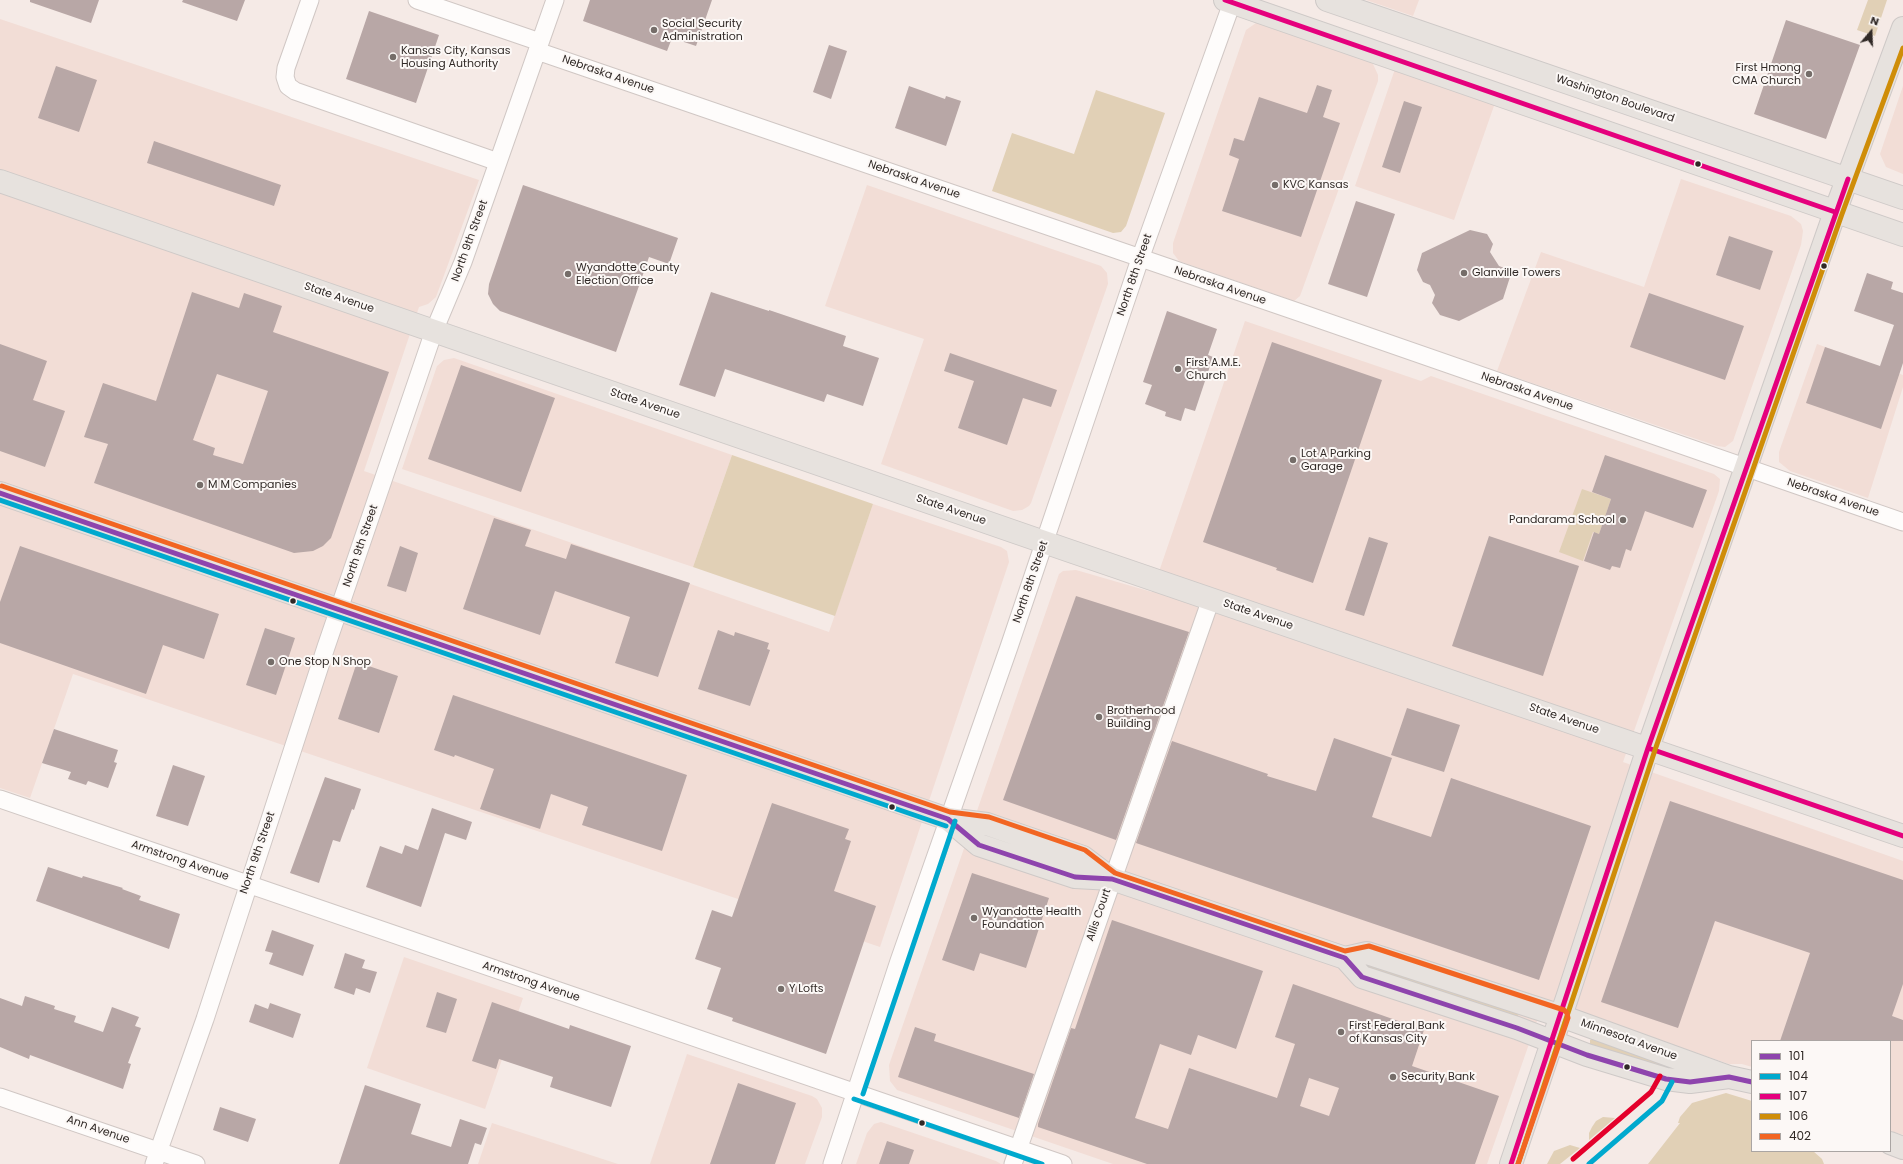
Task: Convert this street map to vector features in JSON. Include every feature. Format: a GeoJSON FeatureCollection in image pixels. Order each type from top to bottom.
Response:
{"type":"FeatureCollection","features":[{"type":"Feature","properties":{"kind":"main road","name":"Washington Boulevard"},"geometry":{"type":"LineString","coordinates":[[1327,0],[1903,198]]}},
{"type":"Feature","properties":{"kind":"main road"},"geometry":{"type":"LineString","coordinates":[[1230,1],[1903,235]]}},
{"type":"Feature","properties":{"kind":"main road"},"geometry":{"type":"LineString","coordinates":[[1511,1164],[1553,1042],[1648,748],[1835,212],[1903,28]]}},
{"type":"Feature","properties":{"kind":"main road","name":"State Avenue"},"geometry":{"type":"LineString","coordinates":[[0,181],[1044,542],[1903,836]]}},
{"type":"Feature","properties":{"kind":"main road","name":"Minnesota Avenue"},"geometry":{"type":"LineString","coordinates":[[0,493],[948,819],[987,824],[1083,857],[1112,880],[1344,958],[1362,977],[1517,1028],[1587,1055],[1666,1079],[1690,1082],[1729,1077]]}},
{"type":"Feature","properties":{"kind":"main road","name":"Minnesota Avenue"},"geometry":{"type":"LineString","coordinates":[[1344,958],[1367,953],[1561,1016],[1729,1077],[1751,1082]]}},
{"type":"Feature","properties":{"kind":"main road"},"geometry":{"type":"LineString","coordinates":[[1891,1143],[1903,1148]]}},
{"type":"Feature","properties":{"kind":"street"},"geometry":{"type":"LineString","coordinates":[[310,0],[286,68],[285,77],[288,86],[295,91],[498,162]]}},
{"type":"Feature","properties":{"kind":"street","name":"Nebraska Avenue"},"geometry":{"type":"LineString","coordinates":[[417,0],[539,47],[1140,259],[1304,314],[1903,522]]}},
{"type":"Feature","properties":{"kind":"street","name":"North 9th Street"},"geometry":{"type":"LineString","coordinates":[[157,1158],[205,1019],[339,609],[434,331],[463,262],[555,0]]}},
{"type":"Feature","properties":{"kind":"street","name":"North 8th Street"},"geometry":{"type":"LineString","coordinates":[[832,1164],[948,819],[1230,1]]}},
{"type":"Feature","properties":{"kind":"street","name":"Allis Court"},"geometry":{"type":"LineString","coordinates":[[1015,1156],[1211,599]]}},
{"type":"Feature","properties":{"kind":"street","name":"Armstrong Avenue"},"geometry":{"type":"LineString","coordinates":[[0,799],[856,1092],[1015,1156],[1063,1164]]}},
{"type":"Feature","properties":{"kind":"street","name":"Ann Avenue"},"geometry":{"type":"LineString","coordinates":[[0,1097],[157,1158],[196,1164]]}},
{"type":"Feature","properties":{"kind":"shaded area"},"geometry":{"type":"Polygon","coordinates":[[[1366,0],[1419,0],[1413,16],[1366,0]]]}},
{"type":"Feature","properties":{"kind":"shaded area"},"geometry":{"type":"Polygon","coordinates":[[[1868,0],[1887,0],[1875,36],[1857,30],[1868,0]]]}},
{"type":"Feature","properties":{"kind":"shaded area"},"geometry":{"type":"Polygon","coordinates":[[[0,19],[479,180],[436,297],[428,304],[419,307],[364,471],[829,632],[873,504],[1001,547],[1007,551],[1009,562],[880,947],[73,674],[30,798],[0,788],[0,19]]]}},
{"type":"Feature","properties":{"kind":"shaded area"},"geometry":{"type":"Polygon","coordinates":[[[1256,23],[1261,23],[1367,60],[1373,64],[1378,75],[1378,81],[1300,296],[1294,301],[1179,261],[1173,253],[1173,243],[1246,30],[1256,23]]]}},
{"type":"Feature","properties":{"kind":"shaded area"},"geometry":{"type":"Polygon","coordinates":[[[1395,69],[1495,103],[1454,220],[1355,186],[1395,69]]]}},
{"type":"Feature","properties":{"kind":"shaded area"},"geometry":{"type":"Polygon","coordinates":[[[1903,86],[1903,174],[1886,167],[1880,154],[1903,86]]]}},
{"type":"Feature","properties":{"kind":"shaded area"},"geometry":{"type":"Polygon","coordinates":[[[1096,90],[1165,113],[1126,226],[1121,232],[1113,233],[992,191],[1012,133],[1074,154],[1096,90]]]}},
{"type":"Feature","properties":{"kind":"shaded area"},"geometry":{"type":"Polygon","coordinates":[[[1681,179],[1791,216],[1801,224],[1803,231],[1801,245],[1733,441],[1725,447],[1717,446],[1497,371],[1541,252],[1644,287],[1681,179]]]}},
{"type":"Feature","properties":{"kind":"shaded area"},"geometry":{"type":"Polygon","coordinates":[[[867,185],[1101,266],[1107,273],[1108,284],[1031,503],[1022,510],[1013,511],[881,464],[924,339],[825,306],[867,185]]]}},
{"type":"Feature","properties":{"kind":"shaded area"},"geometry":{"type":"Polygon","coordinates":[[[1245,321],[1421,381],[1431,376],[1714,474],[1720,479],[1719,491],[1623,762],[1903,861],[1903,1135],[1891,1131],[1891,1040],[1751,1040],[1751,1067],[1742,1064],[1729,1064],[1544,1001],[1487,1164],[1113,1164],[897,1090],[890,1081],[889,1065],[1059,574],[1063,571],[1076,570],[1152,592],[1245,321]]]}},
{"type":"Feature","properties":{"kind":"shaded area"},"geometry":{"type":"Polygon","coordinates":[[[1817,344],[1903,375],[1903,387],[1868,498],[1790,471],[1779,462],[1779,452],[1817,344]]]}},
{"type":"Feature","properties":{"kind":"shaded area"},"geometry":{"type":"Polygon","coordinates":[[[454,358],[732,455],[693,567],[402,469],[437,366],[444,360],[454,358]]]}},
{"type":"Feature","properties":{"kind":"shaded area"},"geometry":{"type":"Polygon","coordinates":[[[732,455],[873,504],[835,616],[693,567],[732,455]]]}},
{"type":"Feature","properties":{"kind":"shaded area"},"geometry":{"type":"Polygon","coordinates":[[[1582,489],[1611,499],[1599,534],[1593,532],[1583,561],[1559,552],[1582,489]]]}},
{"type":"Feature","properties":{"kind":"shaded area"},"geometry":{"type":"Polygon","coordinates":[[[404,957],[523,998],[485,1109],[367,1068],[404,957]]]}},
{"type":"Feature","properties":{"kind":"shaded area"},"geometry":{"type":"Polygon","coordinates":[[[1368,962],[1517,1012],[1519,1018],[1368,969],[1365,965],[1368,962]]]}},
{"type":"Feature","properties":{"kind":"shaded area"},"geometry":{"type":"Polygon","coordinates":[[[1593,1038],[1660,1062],[1660,1065],[1658,1067],[1590,1044],[1590,1040],[1593,1038]]]}},
{"type":"Feature","properties":{"kind":"shaded area"},"geometry":{"type":"Polygon","coordinates":[[[687,1054],[817,1099],[822,1108],[822,1117],[805,1164],[650,1164],[687,1054]]]}},
{"type":"Feature","properties":{"kind":"shaded area"},"geometry":{"type":"Polygon","coordinates":[[[1726,1093],[1751,1101],[1751,1152],[1814,1152],[1822,1159],[1824,1164],[1648,1164],[1680,1123],[1678,1123],[1680,1117],[1692,1103],[1726,1093]]]}},
{"type":"Feature","properties":{"kind":"shaded area"},"geometry":{"type":"Polygon","coordinates":[[[1603,1117],[1615,1118],[1589,1140],[1589,1133],[1592,1127],[1596,1121],[1603,1117]]]}},
{"type":"Feature","properties":{"kind":"shaded area"},"geometry":{"type":"Polygon","coordinates":[[[881,1122],[1001,1164],[856,1164],[867,1133],[874,1124],[881,1122]]]}},
{"type":"Feature","properties":{"kind":"shaded area"},"geometry":{"type":"Polygon","coordinates":[[[492,1123],[618,1164],[478,1164],[492,1123]]]}},
{"type":"Feature","properties":{"kind":"shaded area"},"geometry":{"type":"Polygon","coordinates":[[[1570,1145],[1580,1148],[1560,1164],[1547,1164],[1554,1151],[1570,1145]]]}},
{"type":"Feature","properties":{"kind":"building"},"geometry":{"type":"Polygon","coordinates":[[[30,0],[99,0],[91,23],[30,2],[30,0]]]}},
{"type":"Feature","properties":{"kind":"building"},"geometry":{"type":"Polygon","coordinates":[[[183,0],[245,0],[237,21],[182,2],[183,0]]]}},
{"type":"Feature","properties":{"kind":"building","name":"Social Security Administration"},"geometry":{"type":"Polygon","coordinates":[[[590,0],[712,0],[696,46],[672,38],[667,51],[583,21],[590,0]]]}},
{"type":"Feature","properties":{"kind":"building","name":"Kansas City, Kansas Housing Authority"},"geometry":{"type":"Polygon","coordinates":[[[369,11],[439,35],[416,103],[346,79],[369,11]]]}},
{"type":"Feature","properties":{"kind":"building","name":"First Hmong CMA Church"},"geometry":{"type":"Polygon","coordinates":[[[1786,20],[1860,45],[1826,139],[1754,114],[1786,20]]]}},
{"type":"Feature","properties":{"kind":"building"},"geometry":{"type":"Polygon","coordinates":[[[829,45],[847,51],[831,99],[813,92],[829,45]]]}},
{"type":"Feature","properties":{"kind":"building"},"geometry":{"type":"Polygon","coordinates":[[[56,66],[97,80],[79,132],[38,118],[56,66]]]}},
{"type":"Feature","properties":{"kind":"building","name":"KVC Kansas"},"geometry":{"type":"Polygon","coordinates":[[[1317,85],[1332,90],[1323,117],[1340,123],[1301,237],[1222,211],[1239,159],[1229,155],[1234,138],[1244,141],[1259,97],[1307,113],[1317,85]]]}},
{"type":"Feature","properties":{"kind":"building"},"geometry":{"type":"Polygon","coordinates":[[[909,86],[945,99],[946,96],[961,101],[946,146],[895,128],[909,86]]]}},
{"type":"Feature","properties":{"kind":"building"},"geometry":{"type":"Polygon","coordinates":[[[1404,101],[1422,107],[1400,173],[1382,167],[1404,101]]]}},
{"type":"Feature","properties":{"kind":"building"},"geometry":{"type":"Polygon","coordinates":[[[154,141],[281,185],[274,206],[147,163],[154,141]]]}},
{"type":"Feature","properties":{"kind":"building","name":"Wyandotte County Election Office"},"geometry":{"type":"Polygon","coordinates":[[[523,185],[678,238],[669,264],[649,257],[616,352],[500,311],[493,304],[488,294],[489,284],[523,185]]]}},
{"type":"Feature","properties":{"kind":"building"},"geometry":{"type":"Polygon","coordinates":[[[1356,201],[1395,214],[1367,297],[1328,284],[1356,201]]]}},
{"type":"Feature","properties":{"kind":"building","name":"Glanville Towers"},"geometry":{"type":"Polygon","coordinates":[[[1470,230],[1487,234],[1493,244],[1490,252],[1499,266],[1507,269],[1510,277],[1503,299],[1459,321],[1440,315],[1432,303],[1435,295],[1430,285],[1423,282],[1417,270],[1422,253],[1470,230]]]}},
{"type":"Feature","properties":{"kind":"building"},"geometry":{"type":"Polygon","coordinates":[[[1729,236],[1773,251],[1760,290],[1716,275],[1729,236]]]}},
{"type":"Feature","properties":{"kind":"building"},"geometry":{"type":"Polygon","coordinates":[[[1867,273],[1893,282],[1891,289],[1903,293],[1903,363],[1881,429],[1806,403],[1825,347],[1880,366],[1894,325],[1854,311],[1867,273]]]}},
{"type":"Feature","properties":{"kind":"building"},"geometry":{"type":"Polygon","coordinates":[[[192,292],[239,308],[244,293],[282,306],[273,332],[389,372],[331,538],[323,546],[313,551],[294,553],[94,483],[108,444],[84,437],[103,383],[156,401],[192,292]],[[217,374],[193,440],[215,448],[213,455],[243,464],[268,391],[217,374]]]}},
{"type":"Feature","properties":{"kind":"building"},"geometry":{"type":"Polygon","coordinates":[[[711,292],[846,336],[843,346],[879,358],[863,406],[827,394],[824,402],[725,369],[715,397],[679,385],[711,292]]]}},
{"type":"Feature","properties":{"kind":"building"},"geometry":{"type":"Polygon","coordinates":[[[1649,293],[1744,326],[1725,380],[1630,347],[1649,293]]]}},
{"type":"Feature","properties":{"kind":"building","name":"First A.M.E. Church"},"geometry":{"type":"Polygon","coordinates":[[[1167,311],[1217,329],[1208,355],[1213,357],[1195,411],[1185,408],[1181,421],[1165,416],[1166,412],[1145,404],[1152,385],[1143,382],[1167,311]]]}},
{"type":"Feature","properties":{"kind":"building","name":"Lot A Parking Garage"},"geometry":{"type":"Polygon","coordinates":[[[1272,342],[1382,380],[1313,583],[1276,570],[1277,568],[1203,542],[1272,342]]]}},
{"type":"Feature","properties":{"kind":"building"},"geometry":{"type":"Polygon","coordinates":[[[0,344],[47,361],[33,400],[65,411],[45,467],[0,451],[0,344]]]}},
{"type":"Feature","properties":{"kind":"building"},"geometry":{"type":"Polygon","coordinates":[[[950,353],[1057,390],[1051,407],[1023,398],[1007,445],[958,428],[974,381],[944,371],[950,353]]]}},
{"type":"Feature","properties":{"kind":"building"},"geometry":{"type":"Polygon","coordinates":[[[461,365],[555,398],[521,492],[428,459],[461,365]]]}},
{"type":"Feature","properties":{"kind":"building","name":"Pandarama School"},"geometry":{"type":"Polygon","coordinates":[[[1605,455],[1707,490],[1693,528],[1645,511],[1631,551],[1626,549],[1620,568],[1612,566],[1610,570],[1584,561],[1594,532],[1599,534],[1611,499],[1592,492],[1605,455]]]}},
{"type":"Feature","properties":{"kind":"building"},"geometry":{"type":"Polygon","coordinates":[[[494,518],[531,530],[525,546],[566,559],[571,544],[690,583],[658,677],[615,663],[630,617],[555,591],[540,635],[463,609],[494,518]]]}},
{"type":"Feature","properties":{"kind":"building"},"geometry":{"type":"Polygon","coordinates":[[[1489,536],[1579,566],[1543,676],[1452,646],[1489,536]]]}},
{"type":"Feature","properties":{"kind":"building"},"geometry":{"type":"Polygon","coordinates":[[[1369,537],[1388,543],[1364,616],[1345,610],[1369,537]]]}},
{"type":"Feature","properties":{"kind":"building"},"geometry":{"type":"Polygon","coordinates":[[[20,546],[219,614],[204,659],[163,645],[146,694],[0,643],[0,602],[20,546]]]}},
{"type":"Feature","properties":{"kind":"building"},"geometry":{"type":"Polygon","coordinates":[[[400,546],[418,553],[406,592],[387,586],[400,546]]]}},
{"type":"Feature","properties":{"kind":"building","name":"Brotherhood Building"},"geometry":{"type":"Polygon","coordinates":[[[1076,596],[1189,632],[1116,840],[1003,800],[1076,596]]]}},
{"type":"Feature","properties":{"kind":"building","name":"One Stop N Shop"},"geometry":{"type":"Polygon","coordinates":[[[265,628],[295,638],[276,695],[246,685],[265,628]]]}},
{"type":"Feature","properties":{"kind":"building"},"geometry":{"type":"Polygon","coordinates":[[[718,630],[734,636],[735,632],[769,643],[767,649],[770,650],[750,706],[698,689],[718,630]]]}},
{"type":"Feature","properties":{"kind":"building"},"geometry":{"type":"Polygon","coordinates":[[[357,662],[398,676],[379,733],[338,719],[357,662]]]}},
{"type":"Feature","properties":{"kind":"building"},"geometry":{"type":"Polygon","coordinates":[[[453,695],[687,775],[662,851],[582,825],[588,807],[551,794],[540,829],[480,809],[494,769],[455,755],[454,757],[434,750],[453,695]]]}},
{"type":"Feature","properties":{"kind":"building"},"geometry":{"type":"Polygon","coordinates":[[[1407,708],[1460,725],[1444,772],[1391,755],[1407,708]]]}},
{"type":"Feature","properties":{"kind":"building"},"geometry":{"type":"Polygon","coordinates":[[[54,729],[118,750],[114,762],[117,763],[108,788],[88,781],[86,785],[68,779],[71,772],[42,763],[54,729]]]}},
{"type":"Feature","properties":{"kind":"building"},"geometry":{"type":"Polygon","coordinates":[[[1334,738],[1392,758],[1372,817],[1431,837],[1451,778],[1591,826],[1539,980],[1136,843],[1172,741],[1268,774],[1267,776],[1316,791],[1334,738]]]}},
{"type":"Feature","properties":{"kind":"building"},"geometry":{"type":"Polygon","coordinates":[[[173,765],[205,776],[188,826],[156,816],[173,765]]]}},
{"type":"Feature","properties":{"kind":"building"},"geometry":{"type":"Polygon","coordinates":[[[325,777],[361,789],[354,810],[352,809],[340,842],[333,840],[319,883],[290,873],[325,777]]]}},
{"type":"Feature","properties":{"kind":"building"},"geometry":{"type":"Polygon","coordinates":[[[1670,801],[1903,880],[1903,984],[1892,1016],[1903,1020],[1903,1041],[1780,1040],[1810,953],[1715,921],[1678,1028],[1601,1002],[1670,801]]]}},
{"type":"Feature","properties":{"kind":"building"},"geometry":{"type":"Polygon","coordinates":[[[772,803],[849,829],[845,839],[851,841],[834,891],[876,906],[826,1054],[732,1021],[733,1018],[707,1009],[721,968],[695,959],[712,910],[732,917],[772,803]]]}},
{"type":"Feature","properties":{"kind":"building"},"geometry":{"type":"Polygon","coordinates":[[[432,808],[472,822],[466,840],[445,833],[421,907],[366,887],[380,846],[402,854],[405,845],[418,850],[432,808]]]}},
{"type":"Feature","properties":{"kind":"building"},"geometry":{"type":"Polygon","coordinates":[[[48,867],[82,878],[83,876],[123,888],[122,889],[141,896],[139,900],[180,914],[169,949],[36,901],[48,867]]]}},
{"type":"Feature","properties":{"kind":"building"},"geometry":{"type":"Polygon","coordinates":[[[972,873],[1049,898],[1026,968],[980,953],[974,971],[942,960],[972,873]]]}},
{"type":"Feature","properties":{"kind":"building"},"geometry":{"type":"Polygon","coordinates":[[[1112,920],[1263,971],[1236,1049],[1198,1035],[1191,1055],[1160,1044],[1135,1118],[1168,1129],[1189,1068],[1277,1098],[1295,1044],[1275,1037],[1293,984],[1424,1030],[1412,1066],[1499,1096],[1475,1164],[1147,1164],[1038,1127],[1071,1028],[1075,1029],[1112,920]],[[1309,1078],[1300,1106],[1329,1116],[1339,1088],[1309,1078]]]}},
{"type":"Feature","properties":{"kind":"building"},"geometry":{"type":"Polygon","coordinates":[[[272,930],[314,945],[303,976],[269,964],[273,953],[265,951],[272,930]]]}},
{"type":"Feature","properties":{"kind":"building"},"geometry":{"type":"Polygon","coordinates":[[[345,953],[365,960],[362,968],[377,972],[370,993],[356,988],[354,995],[334,988],[345,953]]]}},
{"type":"Feature","properties":{"kind":"building"},"geometry":{"type":"Polygon","coordinates":[[[437,992],[457,999],[446,1033],[426,1027],[437,992]]]}},
{"type":"Feature","properties":{"kind":"building"},"geometry":{"type":"Polygon","coordinates":[[[25,996],[55,1006],[54,1009],[76,1016],[74,1022],[103,1032],[112,1007],[139,1017],[135,1026],[141,1028],[128,1063],[131,1064],[123,1089],[30,1055],[29,1059],[0,1047],[0,998],[22,1006],[25,996]]]}},
{"type":"Feature","properties":{"kind":"building"},"geometry":{"type":"Polygon","coordinates":[[[492,1002],[569,1029],[570,1025],[631,1046],[611,1107],[550,1087],[553,1077],[499,1059],[496,1069],[472,1061],[492,1002]]]}},
{"type":"Feature","properties":{"kind":"building"},"geometry":{"type":"Polygon","coordinates":[[[270,1003],[301,1014],[293,1038],[249,1022],[255,1004],[268,1009],[270,1003]]]}},
{"type":"Feature","properties":{"kind":"building"},"geometry":{"type":"Polygon","coordinates":[[[915,1027],[936,1034],[934,1041],[1034,1074],[1019,1118],[898,1077],[915,1027]]]}},
{"type":"Feature","properties":{"kind":"building"},"geometry":{"type":"Polygon","coordinates":[[[738,1083],[796,1103],[775,1164],[710,1164],[738,1083]]]}},
{"type":"Feature","properties":{"kind":"building"},"geometry":{"type":"Polygon","coordinates":[[[365,1085],[421,1104],[411,1134],[451,1147],[460,1119],[487,1128],[481,1145],[475,1143],[468,1164],[339,1164],[365,1085]]]}},
{"type":"Feature","properties":{"kind":"building"},"geometry":{"type":"Polygon","coordinates":[[[220,1107],[256,1119],[248,1142],[213,1130],[220,1107]]]}},
{"type":"Feature","properties":{"kind":"building"},"geometry":{"type":"Polygon","coordinates":[[[887,1141],[914,1150],[909,1164],[879,1164],[887,1141]]]}},
{"type":"Feature","properties":{"kind":"transit line","name":"107"},"geometry":{"type":"LineString","coordinates":[[1225,0],[1835,212]]}},
{"type":"Feature","properties":{"kind":"transit line","name":"106"},"geometry":{"type":"LineString","coordinates":[[1518,1164],[1655,750],[1842,214],[1903,48]]}},
{"type":"Feature","properties":{"kind":"transit line","name":"107"},"geometry":{"type":"LineString","coordinates":[[1511,1164],[1648,748],[1848,179]]}},
{"type":"Feature","properties":{"kind":"transit line","name":"402"},"geometry":{"type":"LineString","coordinates":[[2,486],[950,812],[989,817],[1085,850],[1115,873],[1345,951],[1369,946],[1564,1010],[1567,1013],[1568,1018],[1518,1164]]}},
{"type":"Feature","properties":{"kind":"transit line","name":"101"},"geometry":{"type":"LineString","coordinates":[[0,493],[948,819],[979,845],[1075,877],[1112,879],[1345,958],[1362,977],[1517,1028],[1587,1055],[1666,1079],[1690,1082],[1729,1077],[1751,1082]]}},
{"type":"Feature","properties":{"kind":"transit line","name":"104"},"geometry":{"type":"LineString","coordinates":[[0,500],[946,826]]}},
{"type":"Feature","properties":{"kind":"transit line","name":"107"},"geometry":{"type":"LineString","coordinates":[[1648,748],[1903,836]]}},
{"type":"Feature","properties":{"kind":"transit line","name":"104"},"geometry":{"type":"LineString","coordinates":[[863,1094],[955,821]]}},
{"type":"Feature","properties":{"kind":"transit line"},"geometry":{"type":"LineString","coordinates":[[1573,1159],[1651,1092],[1660,1076]]}},
{"type":"Feature","properties":{"kind":"transit line","name":"104"},"geometry":{"type":"LineString","coordinates":[[1589,1164],[1662,1101],[1672,1082]]}},
{"type":"Feature","properties":{"kind":"transit line","name":"104"},"geometry":{"type":"LineString","coordinates":[[854,1099],[1042,1164]]}},
{"type":"Feature","properties":{"kind":"place","name":"Social Security Administration"},"geometry":{"type":"Point","coordinates":[654,30]}},
{"type":"Feature","properties":{"kind":"place","name":"Kansas City, Kansas Housing Authority"},"geometry":{"type":"Point","coordinates":[393,57]}},
{"type":"Feature","properties":{"kind":"place","name":"First Hmong CMA Church"},"geometry":{"type":"Point","coordinates":[1809,74]}},
{"type":"Feature","properties":{"kind":"place","name":"KVC Kansas"},"geometry":{"type":"Point","coordinates":[1275,185]}},
{"type":"Feature","properties":{"kind":"place","name":"Glanville Towers"},"geometry":{"type":"Point","coordinates":[1464,273]}},
{"type":"Feature","properties":{"kind":"place","name":"Wyandotte County Election Office"},"geometry":{"type":"Point","coordinates":[568,274]}},
{"type":"Feature","properties":{"kind":"place","name":"First A.M.E. Church"},"geometry":{"type":"Point","coordinates":[1178,369]}},
{"type":"Feature","properties":{"kind":"place","name":"Lot A Parking Garage"},"geometry":{"type":"Point","coordinates":[1293,460]}},
{"type":"Feature","properties":{"kind":"place","name":"M M Companies"},"geometry":{"type":"Point","coordinates":[200,485]}},
{"type":"Feature","properties":{"kind":"place","name":"Pandarama School"},"geometry":{"type":"Point","coordinates":[1623,520]}},
{"type":"Feature","properties":{"kind":"place","name":"One Stop N Shop"},"geometry":{"type":"Point","coordinates":[271,662]}},
{"type":"Feature","properties":{"kind":"place","name":"Brotherhood Building"},"geometry":{"type":"Point","coordinates":[1099,717]}},
{"type":"Feature","properties":{"kind":"place","name":"Wyandotte Health Foundation"},"geometry":{"type":"Point","coordinates":[974,918]}},
{"type":"Feature","properties":{"kind":"place","name":"Y Lofts"},"geometry":{"type":"Point","coordinates":[781,989]}},
{"type":"Feature","properties":{"kind":"place","name":"First Federal Bank of Kansas City"},"geometry":{"type":"Point","coordinates":[1341,1032]}},
{"type":"Feature","properties":{"kind":"place","name":"Security Bank"},"geometry":{"type":"Point","coordinates":[1393,1077]}}]}
